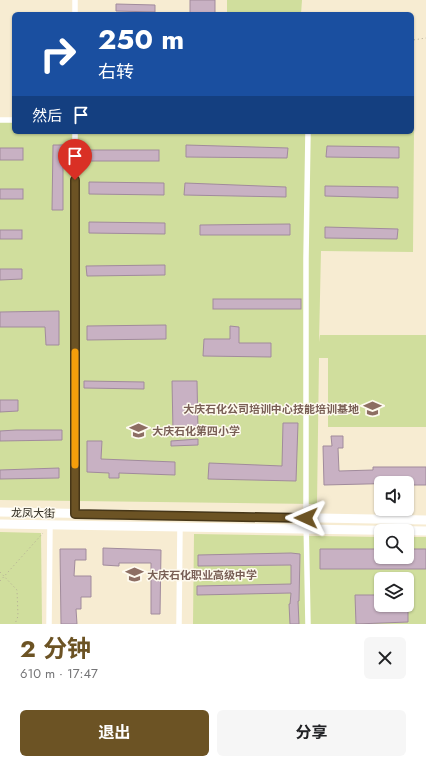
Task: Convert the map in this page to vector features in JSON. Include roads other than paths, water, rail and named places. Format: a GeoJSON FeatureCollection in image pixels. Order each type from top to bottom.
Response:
{"type":"FeatureCollection","features":[{"type":"Feature","properties":{"kind":"main road","name":"龙凤大街"},"geometry":{"type":"LineString","coordinates":[[0,512],[426,520]]}},
{"type":"Feature","properties":{"kind":"main road","name":"龙凤大街"},"geometry":{"type":"LineString","coordinates":[[0,524],[426,531]]}},
{"type":"Feature","properties":{"kind":"street"},"geometry":{"type":"LineString","coordinates":[[75,0],[75,12]]}},
{"type":"Feature","properties":{"kind":"street"},"geometry":{"type":"LineString","coordinates":[[0,120],[12,120]]}},
{"type":"Feature","properties":{"kind":"street"},"geometry":{"type":"LineString","coordinates":[[75,134],[75,514]]}},
{"type":"Feature","properties":{"kind":"street"},"geometry":{"type":"LineString","coordinates":[[308,134],[306,258],[306,518],[308,624]]}},
{"type":"Feature","properties":{"kind":"street"},"geometry":{"type":"LineString","coordinates":[[49,624],[50,525]]}},
{"type":"Feature","properties":{"kind":"street"},"geometry":{"type":"LineString","coordinates":[[179,624],[180,527]]}},
{"type":"Feature","properties":{"kind":"place","name":"大庆石化公司培训中心技能培训基地"},"geometry":{"type":"Point","coordinates":[372,409]}},
{"type":"Feature","properties":{"kind":"place","name":"大庆石化第四小学"},"geometry":{"type":"Point","coordinates":[139,431]}},
{"type":"Feature","properties":{"kind":"place","name":"大庆石化职业高级中学"},"geometry":{"type":"Point","coordinates":[134,575]}}]}
